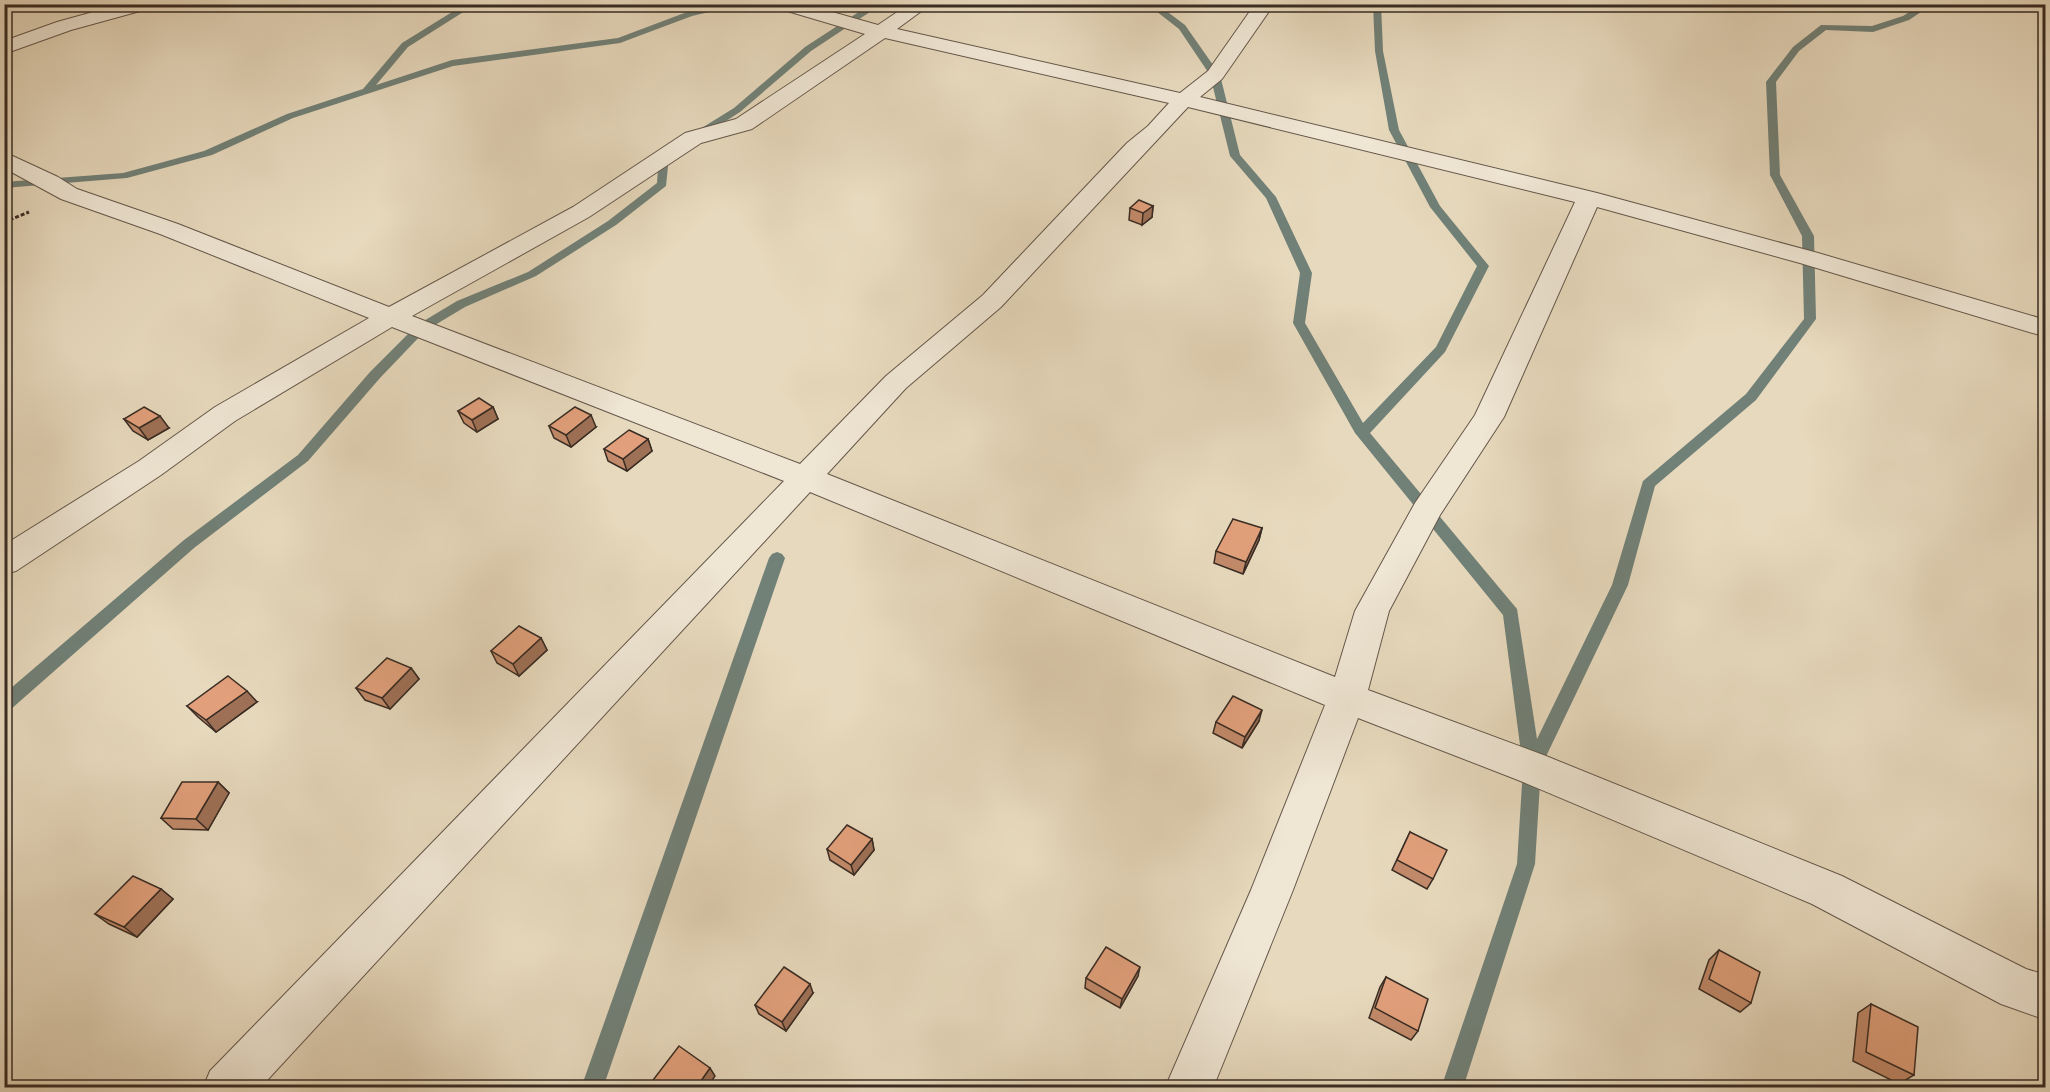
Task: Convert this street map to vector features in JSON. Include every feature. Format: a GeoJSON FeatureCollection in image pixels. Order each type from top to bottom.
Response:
{"type":"FeatureCollection","features":[{"type":"Feature","properties":{"kind":"street"},"geometry":{"type":"LineString","coordinates":[[4,48],[64,26],[145,4]]}},
{"type":"Feature","properties":{"kind":"street"},"geometry":{"type":"LineString","coordinates":[[783,4],[847,24],[1069,72],[1589,198],[1809,258],[2046,329]]}},
{"type":"Feature","properties":{"kind":"street"},"geometry":{"type":"LineString","coordinates":[[4,562],[150,468],[225,414],[390,317],[581,212],[693,138],[744,124],[880,30],[922,4]]}},
{"type":"Feature","properties":{"kind":"street"},"geometry":{"type":"LineString","coordinates":[[227,1088],[896,382],[992,301],[1135,148],[1156,131],[1182,101],[1215,75],[1265,4]]}},
{"type":"Feature","properties":{"kind":"street"},"geometry":{"type":"LineString","coordinates":[[4,159],[69,194],[190,237],[804,477],[1347,698],[1532,768],[1827,890],[2017,988],[2046,998]]}},
{"type":"Feature","properties":{"kind":"street"},"geometry":{"type":"LineString","coordinates":[[1189,1088],[1272,890],[1347,698],[1372,611],[1426,511],[1489,417],[1589,198]]}},
{"type":"Feature","properties":{"kind":"building"},"geometry":{"type":"Polygon","coordinates":[[[1139,200],[1153,206],[1143,213],[1130,208],[1139,200]]]}},
{"type":"Feature","properties":{"kind":"building"},"geometry":{"type":"Polygon","coordinates":[[[479,398],[493,407],[472,420],[458,411],[479,398]]]}},
{"type":"Feature","properties":{"kind":"building"},"geometry":{"type":"Polygon","coordinates":[[[144,407],[160,416],[139,428],[124,419],[144,407]]]}},
{"type":"Feature","properties":{"kind":"building"},"geometry":{"type":"Polygon","coordinates":[[[575,407],[591,415],[566,435],[549,426],[575,407]]]}},
{"type":"Feature","properties":{"kind":"building"},"geometry":{"type":"Polygon","coordinates":[[[629,430],[648,439],[623,459],[604,449],[629,430]]]}},
{"type":"Feature","properties":{"kind":"building"},"geometry":{"type":"Polygon","coordinates":[[[1233,519],[1262,528],[1246,562],[1216,551],[1233,519]]]}},
{"type":"Feature","properties":{"kind":"building"},"geometry":{"type":"Polygon","coordinates":[[[519,626],[541,638],[513,664],[491,651],[519,626]]]}},
{"type":"Feature","properties":{"kind":"building"},"geometry":{"type":"Polygon","coordinates":[[[387,658],[411,668],[382,698],[356,688],[387,658]]]}},
{"type":"Feature","properties":{"kind":"building"},"geometry":{"type":"Polygon","coordinates":[[[228,676],[247,691],[206,720],[187,706],[228,676]]]}},
{"type":"Feature","properties":{"kind":"building"},"geometry":{"type":"Polygon","coordinates":[[[1233,696],[1262,710],[1245,737],[1216,722],[1233,696]]]}},
{"type":"Feature","properties":{"kind":"building"},"geometry":{"type":"Polygon","coordinates":[[[182,782],[218,782],[196,819],[161,818],[182,782]]]}},
{"type":"Feature","properties":{"kind":"building"},"geometry":{"type":"Polygon","coordinates":[[[847,825],[872,839],[851,865],[827,849],[847,825]]]}},
{"type":"Feature","properties":{"kind":"building"},"geometry":{"type":"Polygon","coordinates":[[[1410,832],[1447,850],[1433,879],[1397,860],[1410,832]]]}},
{"type":"Feature","properties":{"kind":"building"},"geometry":{"type":"Polygon","coordinates":[[[133,876],[161,889],[124,927],[95,914],[133,876]]]}},
{"type":"Feature","properties":{"kind":"building"},"geometry":{"type":"Polygon","coordinates":[[[1106,947],[1140,967],[1122,999],[1086,978],[1106,947]]]}},
{"type":"Feature","properties":{"kind":"building"},"geometry":{"type":"Polygon","coordinates":[[[1719,950],[1760,972],[1751,1003],[1709,979],[1719,950]]]}},
{"type":"Feature","properties":{"kind":"building"},"geometry":{"type":"Polygon","coordinates":[[[784,967],[810,984],[782,1022],[755,1005],[784,967]]]}},
{"type":"Feature","properties":{"kind":"building"},"geometry":{"type":"Polygon","coordinates":[[[1386,977],[1428,999],[1418,1031],[1375,1008],[1386,977]]]}},
{"type":"Feature","properties":{"kind":"building"},"geometry":{"type":"Polygon","coordinates":[[[1871,1004],[1918,1027],[1914,1075],[1866,1052],[1871,1004]]]}},
{"type":"Feature","properties":{"kind":"building"},"geometry":{"type":"Polygon","coordinates":[[[679,1046],[710,1068],[696,1088],[647,1088],[679,1046]]]}},
{"type":"Feature","properties":{"kind":"waterway"},"geometry":{"type":"LineString","coordinates":[[366,91],[405,45],[472,4]]}},
{"type":"Feature","properties":{"kind":"waterway"},"geometry":{"type":"LineString","coordinates":[[4,185],[123,176],[208,153],[290,116],[452,63],[620,40],[690,14],[739,4]]}},
{"type":"Feature","properties":{"kind":"waterway"},"geometry":{"type":"LineString","coordinates":[[696,136],[737,110],[808,49],[878,4]]}},
{"type":"Feature","properties":{"kind":"waterway"},"geometry":{"type":"LineString","coordinates":[[1151,4],[1182,27],[1215,75],[1235,156],[1271,197],[1306,273],[1299,323],[1362,433]]}},
{"type":"Feature","properties":{"kind":"waterway"},"geometry":{"type":"LineString","coordinates":[[1362,433],[1441,349],[1483,266],[1435,207],[1394,130],[1379,51],[1377,4]]}},
{"type":"Feature","properties":{"kind":"waterway"},"geometry":{"type":"LineString","coordinates":[[1532,767],[1620,585],[1648,484],[1751,397],[1810,319],[1808,236],[1775,175],[1771,82],[1796,49],[1824,27],[1873,29],[1906,18],[1929,4]]}},
{"type":"Feature","properties":{"kind":"waterway"},"geometry":{"type":"LineString","coordinates":[[4,705],[189,544],[303,458],[375,375],[421,328],[461,304],[532,274],[612,223],[662,184],[664,155],[670,152]]}},
{"type":"Feature","properties":{"kind":"waterway"},"geometry":{"type":"LineString","coordinates":[[1362,433],[1511,613],[1532,768],[1526,864],[1452,1088]]}},
{"type":"Feature","properties":{"kind":"waterway"},"geometry":{"type":"LineString","coordinates":[[592,1088],[777,558]]}}]}
